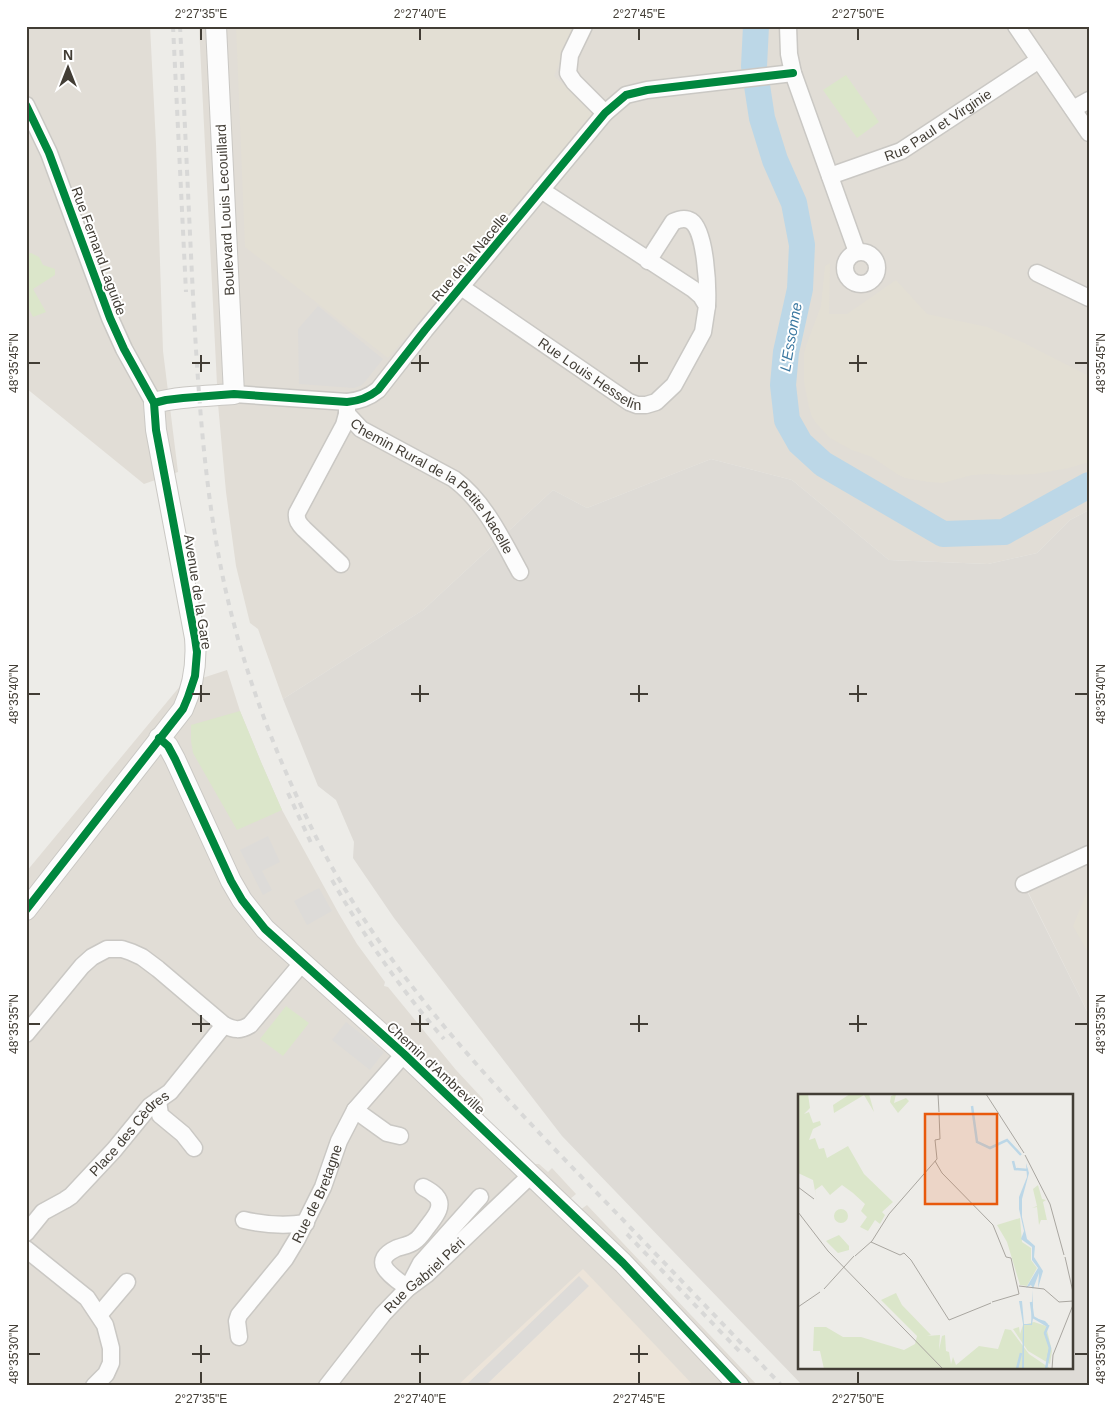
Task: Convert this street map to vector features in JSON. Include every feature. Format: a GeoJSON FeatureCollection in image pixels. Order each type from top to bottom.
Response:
{"type":"FeatureCollection","features":[{"type":"Feature","properties":{"kind":"street","name":"Boulevard Louis Lecouillard"},"geometry":{"type":"LineString","coordinates":[[216,26],[234,394]]}},
{"type":"Feature","properties":{"kind":"street"},"geometry":{"type":"LineString","coordinates":[[584,26],[570,55],[568,73],[574,82],[605,113]]}},
{"type":"Feature","properties":{"kind":"street"},"geometry":{"type":"LineString","coordinates":[[788,26],[789,54],[793,73],[857,252]]}},
{"type":"Feature","properties":{"kind":"street"},"geometry":{"type":"LineString","coordinates":[[1016,26],[1089,133]]}},
{"type":"Feature","properties":{"kind":"street","name":"Rue Paul et Virginie"},"geometry":{"type":"LineString","coordinates":[[830,176],[901,151],[1039,60]]}},
{"type":"Feature","properties":{"kind":"street","name":"Rue de la Nacelle"},"geometry":{"type":"LineString","coordinates":[[154,403],[183,398],[234,394],[347,408],[378,390],[541,190],[605,113],[620,98],[633,92],[793,73]]}},
{"type":"Feature","properties":{"kind":"street"},"geometry":{"type":"LineString","coordinates":[[1073,109],[1089,100]]}},
{"type":"Feature","properties":{"kind":"street","name":"Rue Fernand Laguide"},"geometry":{"type":"LineString","coordinates":[[26,105],[49,153],[110,318],[124,349],[154,403]]}},
{"type":"Feature","properties":{"kind":"street"},"geometry":{"type":"LineString","coordinates":[[541,190],[693,289],[701,296],[707,306]]}},
{"type":"Feature","properties":{"kind":"street","name":"Rue Louis Hesselin"},"geometry":{"type":"LineString","coordinates":[[462,287],[629,402],[637,405],[646,405],[656,402],[674,385],[702,332],[708,288],[699,230],[691,220],[686,218],[673,222],[648,261]]}},
{"type":"Feature","properties":{"kind":"street"},"geometry":{"type":"LineString","coordinates":[[1036,273],[1089,298]]}},
{"type":"Feature","properties":{"kind":"street","name":"Avenue de la Gare"},"geometry":{"type":"LineString","coordinates":[[26,910],[183,709],[194,676],[197,652],[196,638],[156,430],[154,403]]}},
{"type":"Feature","properties":{"kind":"street"},"geometry":{"type":"LineString","coordinates":[[341,564],[299,524],[296,516],[344,425],[347,408]]}},
{"type":"Feature","properties":{"kind":"street","name":"Chemin Rural de la Petite Nacelle"},"geometry":{"type":"LineString","coordinates":[[347,408],[361,429],[464,486],[482,509],[520,572]]}},
{"type":"Feature","properties":{"kind":"street","name":"Chemin d'Ambreville"},"geometry":{"type":"LineString","coordinates":[[159,738],[168,746],[175,759],[223,866],[242,900],[265,929],[404,1054],[623,1263],[739,1386]]}},
{"type":"Feature","properties":{"kind":"street"},"geometry":{"type":"LineString","coordinates":[[1024,884],[1089,854]]}},
{"type":"Feature","properties":{"kind":"street"},"geometry":{"type":"LineString","coordinates":[[26,1034],[82,966],[100,952],[122,949],[142,957],[224,1025],[238,1030],[250,1025],[302,962]]}},
{"type":"Feature","properties":{"kind":"street","name":"Place des Cèdres"},"geometry":{"type":"LineString","coordinates":[[26,1234],[44,1212],[71,1196],[114,1150],[150,1106],[170,1092],[224,1025]]}},
{"type":"Feature","properties":{"kind":"street","name":"Rue de Bretagne"},"geometry":{"type":"LineString","coordinates":[[239,1337],[237,1321],[239,1315],[285,1259],[306,1223],[324,1187],[346,1125],[355,1110],[404,1054]]}},
{"type":"Feature","properties":{"kind":"street"},"geometry":{"type":"LineString","coordinates":[[158,1100],[160,1115],[183,1134],[194,1148]]}},
{"type":"Feature","properties":{"kind":"street"},"geometry":{"type":"LineString","coordinates":[[355,1110],[387,1133],[400,1136]]}},
{"type":"Feature","properties":{"kind":"street","name":"Rue Gabriel Péri"},"geometry":{"type":"LineString","coordinates":[[327,1386],[383,1314],[408,1288],[427,1274],[531,1175]]}},
{"type":"Feature","properties":{"kind":"street"},"geometry":{"type":"LineString","coordinates":[[423,1187],[436,1196],[439,1201],[439,1209],[415,1242],[390,1252],[383,1260],[383,1266],[389,1274],[408,1288],[421,1263],[480,1197]]}},
{"type":"Feature","properties":{"kind":"street"},"geometry":{"type":"LineString","coordinates":[[244,1220],[258,1224],[290,1226],[306,1223]]}},
{"type":"Feature","properties":{"kind":"street"},"geometry":{"type":"LineString","coordinates":[[26,1249],[86,1298],[105,1325],[111,1348],[111,1363],[99,1384]]}},
{"type":"Feature","properties":{"kind":"street"},"geometry":{"type":"LineString","coordinates":[[99,1315],[126,1282]]}},
{"type":"Feature","properties":{"kind":"shaded area"},"geometry":{"type":"Polygon","coordinates":[[[26,26],[150,26],[163,351],[178,472],[144,484],[26,388],[26,26]]]}},
{"type":"Feature","properties":{"kind":"shaded area"},"geometry":{"type":"Polygon","coordinates":[[[199,26],[1089,26],[1089,510],[1070,520],[1037,553],[988,564],[889,560],[792,480],[711,459],[587,508],[553,490],[423,610],[283,699],[258,629],[250,623],[236,566],[226,492],[218,404],[199,26]]]}},
{"type":"Feature","properties":{"kind":"shaded area"},"geometry":{"type":"Polygon","coordinates":[[[236,26],[575,26],[554,76],[596,114],[388,358],[245,247],[236,26]]]}},
{"type":"Feature","properties":{"kind":"shaded area"},"geometry":{"type":"Polygon","coordinates":[[[830,263],[829,314],[847,314],[896,280],[927,314],[987,327],[1024,343],[1089,376],[1089,462],[1069,468],[1035,474],[972,475],[943,483],[929,482],[905,478],[872,457],[852,450],[830,438],[812,417],[804,382],[804,353],[821,306],[825,266],[830,263]]]}},
{"type":"Feature","properties":{"kind":"shaded area"},"geometry":{"type":"Polygon","coordinates":[[[318,306],[383,359],[360,386],[354,388],[299,384],[298,329],[318,306]]]}},
{"type":"Feature","properties":{"kind":"shaded area"},"geometry":{"type":"Polygon","coordinates":[[[711,459],[792,480],[889,560],[988,564],[1037,553],[1070,520],[1089,510],[1089,854],[1024,885],[1089,1015],[1089,1386],[803,1386],[562,1136],[394,918],[353,858],[354,842],[336,800],[318,786],[283,699],[423,610],[553,490],[587,508],[711,459]]]}},
{"type":"Feature","properties":{"kind":"shaded area"},"geometry":{"type":"Polygon","coordinates":[[[227,670],[240,711],[282,810],[339,914],[357,944],[385,982],[384,986],[388,987],[456,1070],[483,1099],[484,1116],[533,1164],[539,1164],[548,1172],[552,1168],[576,1194],[570,1199],[580,1210],[587,1205],[758,1386],[26,1386],[26,872],[181,685],[227,670]]]}},
{"type":"Feature","properties":{"kind":"shaded area"},"geometry":{"type":"Polygon","coordinates":[[[268,836],[280,862],[262,871],[272,890],[263,895],[240,850],[268,836]]]}},
{"type":"Feature","properties":{"kind":"shaded area"},"geometry":{"type":"Polygon","coordinates":[[[1089,854],[1089,1015],[1024,884],[1089,854]]]}},
{"type":"Feature","properties":{"kind":"shaded area"},"geometry":{"type":"Polygon","coordinates":[[[1089,887],[1089,954],[1073,926],[1089,887]]]}},
{"type":"Feature","properties":{"kind":"shaded area"},"geometry":{"type":"Polygon","coordinates":[[[319,888],[332,911],[307,925],[294,901],[319,888]]]}},
{"type":"Feature","properties":{"kind":"shaded area"},"geometry":{"type":"Polygon","coordinates":[[[346,1022],[384,1052],[370,1070],[332,1040],[346,1022]]]}},
{"type":"Feature","properties":{"kind":"shaded area"},"geometry":{"type":"Polygon","coordinates":[[[583,1269],[694,1386],[457,1386],[583,1269]]]}},
{"type":"Feature","properties":{"kind":"shaded area"},"geometry":{"type":"Polygon","coordinates":[[[579,1276],[589,1286],[485,1386],[465,1386],[579,1276]]]}},
{"type":"Feature","properties":{"kind":"green space"},"geometry":{"type":"Polygon","coordinates":[[[846,75],[879,122],[857,138],[823,90],[846,75]]]}},
{"type":"Feature","properties":{"kind":"green space"},"geometry":{"type":"Polygon","coordinates":[[[31,253],[39,257],[43,265],[55,269],[55,275],[33,289],[46,312],[33,317],[28,307],[26,307],[26,255],[31,253]]]}},
{"type":"Feature","properties":{"kind":"green space"},"geometry":{"type":"Polygon","coordinates":[[[240,711],[282,810],[237,830],[193,753],[191,725],[240,711]]]}},
{"type":"Feature","properties":{"kind":"green space"},"geometry":{"type":"Polygon","coordinates":[[[286,1006],[309,1023],[283,1056],[260,1039],[286,1006]]]}},
{"type":"Feature","properties":{"kind":"waterway","name":"L'Essonne"},"geometry":{"type":"LineString","coordinates":[[756,26],[754,66],[762,118],[775,160],[794,203],[802,245],[800,289],[786,352],[783,385],[787,420],[800,443],[823,464],[943,534],[1004,532],[1089,485]]}},
{"type":"Feature","properties":{"kind":"railway"},"geometry":{"type":"LineString","coordinates":[[173,26],[186,292]]}},
{"type":"Feature","properties":{"kind":"railway"},"geometry":{"type":"LineString","coordinates":[[180,26],[196,348],[204,447],[212,513],[223,578],[237,635],[264,718],[286,772],[310,826],[333,869],[361,914],[422,999],[455,1040],[525,1118],[782,1386]]}},
{"type":"Feature","properties":{"kind":"railway"},"geometry":{"type":"LineString","coordinates":[[288,793],[312,845]]}},
{"type":"Feature","properties":{"kind":"railway"},"geometry":{"type":"LineString","coordinates":[[332,880],[384,962],[444,1039]]}},
{"type":"Feature","properties":{"kind":"railway"},"geometry":{"type":"LineString","coordinates":[[627,1234],[741,1353]]}},
{"type":"Feature","properties":{"kind":"cycle path"},"geometry":{"type":"LineString","coordinates":[[154,403],[183,398],[234,394],[347,402],[367,397],[378,390],[425,330],[605,113],[626,95],[647,90],[793,73]]}},
{"type":"Feature","properties":{"kind":"cycle path"},"geometry":{"type":"LineString","coordinates":[[26,105],[49,153],[110,318],[124,349],[154,403],[156,430],[197,652],[195,676],[183,709],[26,910]]}},
{"type":"Feature","properties":{"kind":"cycle path"},"geometry":{"type":"LineString","coordinates":[[159,738],[168,746],[175,759],[231,881],[242,900],[265,929],[404,1054],[623,1263],[739,1386]]}}]}
